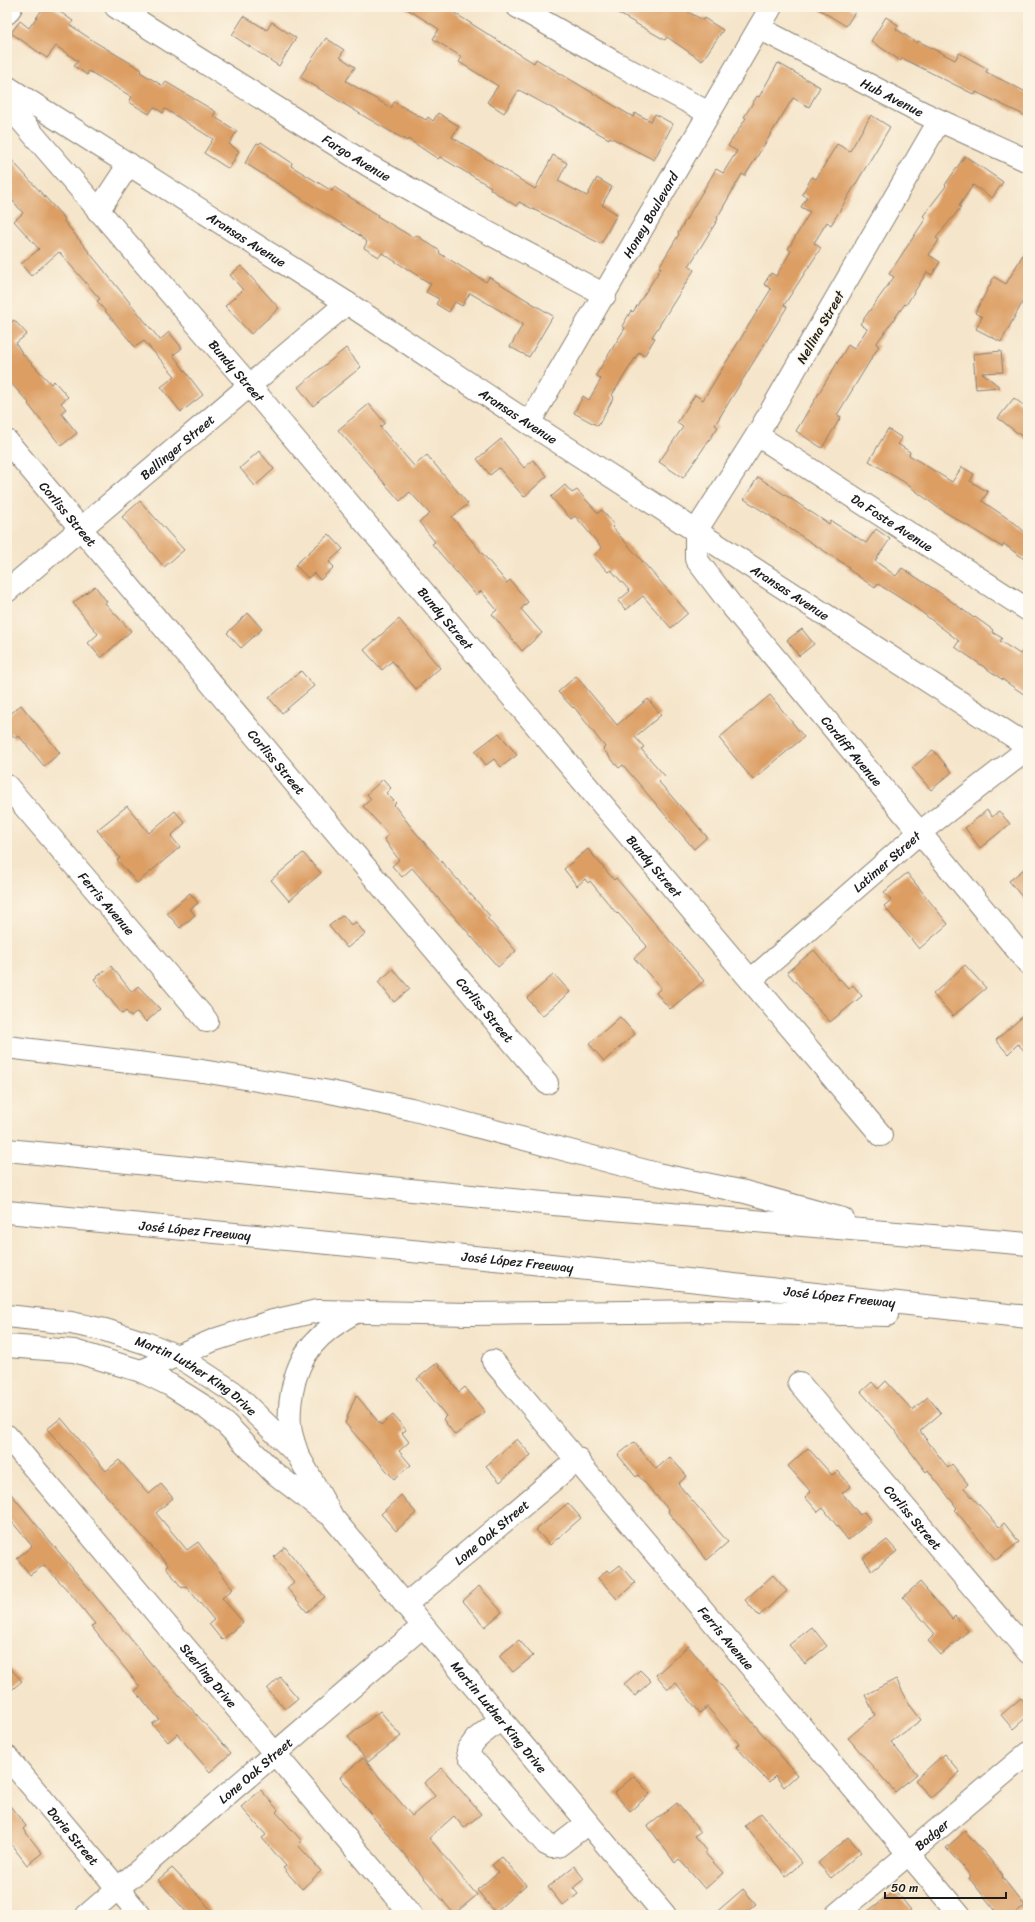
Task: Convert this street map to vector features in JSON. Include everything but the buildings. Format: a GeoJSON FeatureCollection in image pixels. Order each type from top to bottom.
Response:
{"type":"FeatureCollection","features":[{"type":"Feature","properties":{"kind":"main road"},"geometry":{"type":"LineString","coordinates":[[7,13],[10,7]]}},
{"type":"Feature","properties":{"kind":"main road","name":"Fargo Avenue"},"geometry":{"type":"LineString","coordinates":[[116,7],[368,165],[466,221],[605,295]]}},
{"type":"Feature","properties":{"kind":"main road"},"geometry":{"type":"LineString","coordinates":[[518,7],[607,58],[709,113]]}},
{"type":"Feature","properties":{"kind":"main road","name":"Honey Boulevard"},"geometry":{"type":"LineString","coordinates":[[530,424],[771,7]]}},
{"type":"Feature","properties":{"kind":"main road","name":"Hub Avenue"},"geometry":{"type":"LineString","coordinates":[[759,28],[939,121],[1028,162]]}},
{"type":"Feature","properties":{"kind":"main road","name":"Aransas Avenue"},"geometry":{"type":"LineString","coordinates":[[7,87],[347,303],[1028,748]]}},
{"type":"Feature","properties":{"kind":"main road","name":"Bundy Street"},"geometry":{"type":"LineString","coordinates":[[7,104],[250,386],[881,1135]]}},
{"type":"Feature","properties":{"kind":"main road","name":"Nellina Street"},"geometry":{"type":"LineString","coordinates":[[696,531],[757,435],[939,121]]}},
{"type":"Feature","properties":{"kind":"main road"},"geometry":{"type":"LineString","coordinates":[[98,210],[129,164]]}},
{"type":"Feature","properties":{"kind":"main road","name":"Bellinger Street"},"geometry":{"type":"LineString","coordinates":[[7,591],[347,303]]}},
{"type":"Feature","properties":{"kind":"main road","name":"Da Foste Avenue"},"geometry":{"type":"LineString","coordinates":[[757,435],[1028,610]]}},
{"type":"Feature","properties":{"kind":"main road","name":"Corliss Street"},"geometry":{"type":"LineString","coordinates":[[7,441],[547,1083]]}},
{"type":"Feature","properties":{"kind":"main road","name":"Cardiff Avenue"},"geometry":{"type":"LineString","coordinates":[[696,531],[696,559],[730,605],[1028,963]]}},
{"type":"Feature","properties":{"kind":"main road","name":"Latimer Street"},"geometry":{"type":"LineString","coordinates":[[751,980],[919,833],[1028,748]]}},
{"type":"Feature","properties":{"kind":"main road","name":"Ferris Avenue"},"geometry":{"type":"LineString","coordinates":[[7,786],[207,1021]]}},
{"type":"Feature","properties":{"kind":"main road"},"geometry":{"type":"LineString","coordinates":[[7,1047],[202,1071],[330,1092],[411,1109],[658,1174],[744,1192],[894,1233]]}},
{"type":"Feature","properties":{"kind":"main road"},"geometry":{"type":"LineString","coordinates":[[7,1150],[547,1204],[1028,1244]]}},
{"type":"Feature","properties":{"kind":"main road","name":"José López Freeway"},"geometry":{"type":"LineString","coordinates":[[7,1212],[513,1261],[1028,1318]]}},
{"type":"Feature","properties":{"kind":"main road"},"geometry":{"type":"LineString","coordinates":[[141,1371],[214,1340],[273,1321],[316,1311],[470,1314],[716,1311],[1028,1318]]}},
{"type":"Feature","properties":{"kind":"main road"},"geometry":{"type":"LineString","coordinates":[[298,1455],[290,1426],[291,1400],[295,1376],[304,1355],[315,1340],[335,1323],[355,1312]]}},
{"type":"Feature","properties":{"kind":"main road","name":"Martin Luther King Drive"},"geometry":{"type":"LineString","coordinates":[[7,1316],[71,1323],[105,1330],[146,1343],[177,1356],[233,1392],[298,1455],[333,1518],[665,1915]]}},
{"type":"Feature","properties":{"kind":"main road","name":"Martin Luther King Drive"},"geometry":{"type":"LineString","coordinates":[[7,1346],[74,1351],[141,1371],[170,1385],[206,1407],[226,1424],[273,1472],[333,1518]]}},
{"type":"Feature","properties":{"kind":"main road","name":"Ferris Avenue"},"geometry":{"type":"LineString","coordinates":[[494,1361],[960,1915]]}},
{"type":"Feature","properties":{"kind":"main road","name":"Corliss Street"},"geometry":{"type":"LineString","coordinates":[[799,1383],[1028,1652]]}},
{"type":"Feature","properties":{"kind":"main road","name":"Sterling Drive"},"geometry":{"type":"LineString","coordinates":[[7,1436],[411,1915]]}},
{"type":"Feature","properties":{"kind":"main road","name":"Lone Oak Street"},"geometry":{"type":"LineString","coordinates":[[405,1605],[578,1460]]}},
{"type":"Feature","properties":{"kind":"main road","name":"Lone Oak Street"},"geometry":{"type":"LineString","coordinates":[[87,1915],[276,1755],[423,1626]]}},
{"type":"Feature","properties":{"kind":"main road"},"geometry":{"type":"LineString","coordinates":[[501,1719],[476,1739],[468,1750],[469,1754],[546,1844],[552,1847],[558,1846],[588,1823]]}},
{"type":"Feature","properties":{"kind":"main road","name":"Badger"},"geometry":{"type":"LineString","coordinates":[[836,1915],[1028,1754]]}},
{"type":"Feature","properties":{"kind":"main road","name":"Dorie Street"},"geometry":{"type":"LineString","coordinates":[[7,1757],[140,1915]]}}]}
